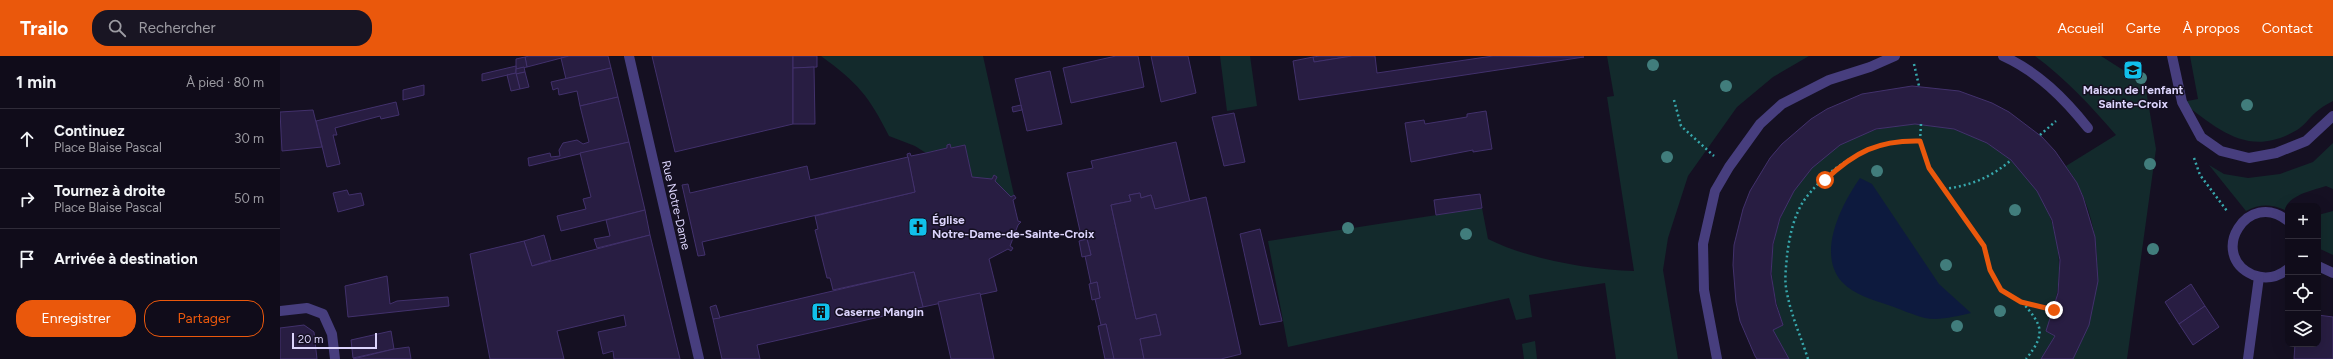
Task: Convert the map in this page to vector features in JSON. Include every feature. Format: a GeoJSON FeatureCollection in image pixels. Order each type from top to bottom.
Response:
{"type":"FeatureCollection","features":[{"type":"Feature","properties":{"kind":"street","name":"Rue Notre-Dame"},"geometry":{"type":"LineString","coordinates":[[629,56],[699,359]]}},
{"type":"Feature","properties":{"kind":"street"},"geometry":{"type":"LineString","coordinates":[[1717,359],[1704,290],[1703,244],[1715,191],[1729,167],[1760,124],[1782,104],[1829,80],[1870,67],[1895,56]]}},
{"type":"Feature","properties":{"kind":"street"},"geometry":{"type":"LineString","coordinates":[[2003,56],[2022,65],[2051,88],[2088,128]]}},
{"type":"Feature","properties":{"kind":"street"},"geometry":{"type":"LineString","coordinates":[[2172,56],[2182,102],[2201,137],[2221,151],[2249,158],[2276,153],[2306,142],[2333,116]]}},
{"type":"Feature","properties":{"kind":"street"},"geometry":{"type":"LineString","coordinates":[[2285,219],[2271,212],[2260,212],[2250,216],[2241,223],[2234,238],[2234,255],[2240,265],[2248,273],[2259,277],[2279,275],[2285,271]]}},
{"type":"Feature","properties":{"kind":"street"},"geometry":{"type":"LineString","coordinates":[[2321,267],[2333,273]]}},
{"type":"Feature","properties":{"kind":"street"},"geometry":{"type":"LineString","coordinates":[[2248,359],[2259,277]]}},
{"type":"Feature","properties":{"kind":"street"},"geometry":{"type":"LineString","coordinates":[[280,311],[307,308],[322,314],[332,334],[335,359]]}},
{"type":"Feature","properties":{"kind":"path"},"geometry":{"type":"LineString","coordinates":[[1912,56],[1919,86]]}},
{"type":"Feature","properties":{"kind":"path"},"geometry":{"type":"LineString","coordinates":[[1674,100],[1681,126],[1706,151],[1729,167]]}},
{"type":"Feature","properties":{"kind":"path"},"geometry":{"type":"LineString","coordinates":[[1921,124],[1920,141],[1929,168],[1984,246],[1990,270],[2001,290],[2021,302],[2038,320],[2040,332],[2035,348],[2026,359]]}},
{"type":"Feature","properties":{"kind":"path"},"geometry":{"type":"LineString","coordinates":[[1808,359],[1786,292],[1785,272],[1793,228],[1805,199],[1842,164],[1862,151],[1882,144],[1902,141],[1920,141]]}},
{"type":"Feature","properties":{"kind":"path"},"geometry":{"type":"LineString","coordinates":[[2194,155],[2200,175],[2225,209],[2241,223]]}},
{"type":"Feature","properties":{"kind":"path"},"geometry":{"type":"LineString","coordinates":[[1943,189],[1962,187],[1996,174],[2011,160]]}},
{"type":"Feature","properties":{"kind":"path"},"geometry":{"type":"LineString","coordinates":[[2021,302],[2054,310]]}},
{"type":"Feature","properties":{"kind":"green space"},"geometry":{"type":"Polygon","coordinates":[[[821,56],[983,56],[1014,195],[1011,197],[995,181],[997,177],[994,175],[992,179],[972,177],[965,145],[951,148],[950,144],[947,145],[947,148],[926,153],[915,146],[889,136],[875,110],[861,91],[844,74],[821,56]]]}},
{"type":"Feature","properties":{"kind":"green space"},"geometry":{"type":"Polygon","coordinates":[[[1220,56],[1250,56],[1257,106],[1227,111],[1220,56]]]}},
{"type":"Feature","properties":{"kind":"green space"},"geometry":{"type":"Polygon","coordinates":[[[1607,56],[1809,56],[1773,77],[1737,107],[1688,176],[1668,238],[1663,270],[1678,359],[1616,359],[1605,283],[1529,295],[1532,317],[1516,320],[1509,298],[1288,347],[1268,241],[1482,208],[1488,239],[1504,246],[1540,258],[1579,266],[1634,271],[1607,97],[1614,96],[1607,56]]]}},
{"type":"Feature","properties":{"kind":"green space"},"geometry":{"type":"Polygon","coordinates":[[[2035,56],[2101,56],[2145,84],[2156,149],[2127,359],[2073,359],[2084,336],[2091,312],[2096,287],[2097,261],[2095,236],[2089,212],[2079,188],[2066,166],[2116,135],[2078,93],[2035,56]]]}},
{"type":"Feature","properties":{"kind":"green space"},"geometry":{"type":"Polygon","coordinates":[[[2190,56],[2333,56],[2333,101],[2319,109],[2300,128],[2280,138],[2265,142],[2250,141],[2236,137],[2209,123],[2182,102],[2198,99],[2190,56]]]}},
{"type":"Feature","properties":{"kind":"green space"},"geometry":{"type":"Polygon","coordinates":[[[1915,124],[1949,128],[1968,134],[1996,148],[2019,167],[2037,190],[2049,215],[2057,243],[2059,272],[2055,301],[2046,331],[2055,336],[2041,359],[1789,359],[1773,330],[1783,325],[1773,288],[1772,253],[1776,231],[1784,210],[1794,191],[1823,157],[1841,144],[1867,132],[1915,124]]]}},
{"type":"Feature","properties":{"kind":"green space"},"geometry":{"type":"Polygon","coordinates":[[[2333,143],[2333,189],[2326,186],[2302,194],[2289,203],[2285,203],[2285,210],[2275,207],[2261,206],[2246,211],[2209,165],[2224,174],[2248,178],[2280,174],[2313,162],[2333,143]]]}},
{"type":"Feature","properties":{"kind":"green space"},"geometry":{"type":"Polygon","coordinates":[[[2333,211],[2333,255],[2321,249],[2321,214],[2333,211]]]}},
{"type":"Feature","properties":{"kind":"green space"},"geometry":{"type":"Polygon","coordinates":[[[1535,341],[1537,359],[1524,359],[1522,344],[1535,341]]]}},
{"type":"Feature","properties":{"kind":"water"},"geometry":{"type":"Polygon","coordinates":[[[1860,178],[1872,184],[1939,284],[1971,313],[1942,319],[1925,318],[1864,296],[1852,290],[1842,282],[1835,270],[1831,257],[1834,229],[1846,201],[1860,178]]]}},
{"type":"Feature","properties":{"kind":"building"},"geometry":{"type":"Polygon","coordinates":[[[569,56],[527,67],[525,57],[569,56]]]}},
{"type":"Feature","properties":{"kind":"building"},"geometry":{"type":"Polygon","coordinates":[[[569,56],[608,56],[611,68],[566,79],[561,58],[569,56]]]}},
{"type":"Feature","properties":{"kind":"building"},"geometry":{"type":"Polygon","coordinates":[[[652,56],[793,56],[793,124],[675,152],[652,56]]]}},
{"type":"Feature","properties":{"kind":"building"},"geometry":{"type":"Polygon","coordinates":[[[793,56],[817,56],[817,67],[793,68],[793,56]]]}},
{"type":"Feature","properties":{"kind":"building"},"geometry":{"type":"Polygon","coordinates":[[[1116,56],[1138,56],[1144,87],[1071,103],[1063,68],[1116,56]]]}},
{"type":"Feature","properties":{"kind":"building"},"geometry":{"type":"Polygon","coordinates":[[[1151,56],[1188,56],[1196,93],[1161,102],[1151,56]]]}},
{"type":"Feature","properties":{"kind":"building"},"geometry":{"type":"Polygon","coordinates":[[[1352,56],[1314,62],[1313,57],[1352,56]]]}},
{"type":"Feature","properties":{"kind":"building"},"geometry":{"type":"Polygon","coordinates":[[[1352,56],[1375,56],[1377,73],[1493,56],[1584,57],[1299,100],[1293,61],[1313,57],[1314,62],[1352,56]]]}},
{"type":"Feature","properties":{"kind":"building"},"geometry":{"type":"Polygon","coordinates":[[[525,57],[527,67],[516,69],[516,59],[525,57]]]}},
{"type":"Feature","properties":{"kind":"building"},"geometry":{"type":"Polygon","coordinates":[[[516,66],[516,73],[482,81],[482,74],[516,66]]]}},
{"type":"Feature","properties":{"kind":"building"},"geometry":{"type":"Polygon","coordinates":[[[524,67],[525,72],[516,74],[516,69],[524,67]]]}},
{"type":"Feature","properties":{"kind":"building"},"geometry":{"type":"Polygon","coordinates":[[[814,67],[815,124],[793,124],[793,68],[814,67]]]}},
{"type":"Feature","properties":{"kind":"building"},"geometry":{"type":"Polygon","coordinates":[[[611,68],[618,97],[580,106],[577,91],[559,95],[558,88],[553,90],[551,82],[611,68]]]}},
{"type":"Feature","properties":{"kind":"building"},"geometry":{"type":"Polygon","coordinates":[[[1050,71],[1062,124],[1027,131],[1015,79],[1050,71]]]}},
{"type":"Feature","properties":{"kind":"building"},"geometry":{"type":"Polygon","coordinates":[[[525,72],[529,87],[520,89],[516,74],[525,72]]]}},
{"type":"Feature","properties":{"kind":"building"},"geometry":{"type":"Polygon","coordinates":[[[516,73],[520,89],[511,91],[507,75],[516,73]]]}},
{"type":"Feature","properties":{"kind":"building"},"geometry":{"type":"Polygon","coordinates":[[[424,85],[424,95],[403,100],[403,90],[424,85]]]}},
{"type":"Feature","properties":{"kind":"building"},"geometry":{"type":"Polygon","coordinates":[[[1912,86],[1959,91],[1992,103],[2009,112],[2042,137],[2055,151],[2077,183],[2083,197],[2095,237],[2098,281],[2089,325],[2073,359],[2041,359],[2055,336],[2046,331],[2058,293],[2060,260],[2052,220],[2037,191],[2011,160],[1987,143],[1954,129],[1915,124],[1876,129],[1840,145],[1812,168],[1794,191],[1780,218],[1773,244],[1771,274],[1776,304],[1783,325],[1773,330],[1789,359],[1757,359],[1755,356],[1740,321],[1736,302],[1733,265],[1734,245],[1743,209],[1750,191],[1770,158],[1782,144],[1811,119],[1827,109],[1862,94],[1912,86]]]}},
{"type":"Feature","properties":{"kind":"building"},"geometry":{"type":"Polygon","coordinates":[[[618,97],[629,142],[529,166],[528,158],[550,153],[551,157],[560,156],[559,150],[563,143],[577,140],[583,144],[589,142],[580,106],[618,97]]]}},
{"type":"Feature","properties":{"kind":"building"},"geometry":{"type":"Polygon","coordinates":[[[396,102],[399,115],[381,119],[380,116],[335,128],[337,135],[333,135],[340,164],[327,167],[316,121],[396,102]]]}},
{"type":"Feature","properties":{"kind":"building"},"geometry":{"type":"Polygon","coordinates":[[[1021,105],[1022,110],[1013,112],[1012,107],[1021,105]]]}},
{"type":"Feature","properties":{"kind":"building"},"geometry":{"type":"Polygon","coordinates":[[[313,110],[322,147],[282,151],[280,112],[313,110]]]}},
{"type":"Feature","properties":{"kind":"building"},"geometry":{"type":"Polygon","coordinates":[[[1486,111],[1492,149],[1473,152],[1473,150],[1411,162],[1405,123],[1424,120],[1425,124],[1467,117],[1467,114],[1486,111]]]}},
{"type":"Feature","properties":{"kind":"building"},"geometry":{"type":"Polygon","coordinates":[[[1234,113],[1245,162],[1224,166],[1212,117],[1234,113]]]}},
{"type":"Feature","properties":{"kind":"building"},"geometry":{"type":"Polygon","coordinates":[[[629,142],[645,210],[561,231],[557,216],[586,209],[583,199],[591,197],[580,153],[629,142]]]}},
{"type":"Feature","properties":{"kind":"building"},"geometry":{"type":"Polygon","coordinates":[[[1176,142],[1190,202],[1155,209],[1151,195],[1141,198],[1140,193],[1129,195],[1131,201],[1111,205],[1136,319],[1156,314],[1161,335],[1140,339],[1144,359],[1113,359],[1106,324],[1101,325],[1095,299],[1100,298],[1097,282],[1091,284],[1085,256],[1091,255],[1087,239],[1082,240],[1067,173],[1093,168],[1091,161],[1176,142]]]}},
{"type":"Feature","properties":{"kind":"building","name":"Église Notre-Dame-de-Sainte-Croix"},"geometry":{"type":"Polygon","coordinates":[[[950,144],[951,148],[965,145],[972,177],[992,179],[994,175],[997,177],[995,181],[1011,197],[1014,195],[1016,198],[1013,200],[1018,221],[1021,222],[1018,225],[1010,246],[1013,248],[1011,251],[1008,249],[989,259],[997,291],[923,307],[914,272],[833,290],[830,278],[827,278],[815,230],[818,229],[815,216],[915,192],[907,154],[910,153],[911,156],[926,153],[947,148],[947,145],[950,144]]]}},
{"type":"Feature","properties":{"kind":"building"},"geometry":{"type":"Polygon","coordinates":[[[908,157],[915,192],[702,242],[705,255],[698,256],[682,185],[688,184],[690,193],[807,166],[810,180],[908,157]]]}},
{"type":"Feature","properties":{"kind":"building"},"geometry":{"type":"Polygon","coordinates":[[[347,190],[349,195],[361,193],[364,205],[338,212],[333,193],[347,190]]]}},
{"type":"Feature","properties":{"kind":"building"},"geometry":{"type":"Polygon","coordinates":[[[1140,193],[1141,198],[1151,195],[1155,209],[1206,197],[1241,354],[1221,359],[1144,359],[1140,339],[1161,335],[1156,314],[1136,319],[1111,205],[1131,201],[1129,195],[1140,193]]]}},
{"type":"Feature","properties":{"kind":"building"},"geometry":{"type":"Polygon","coordinates":[[[1480,194],[1482,208],[1436,215],[1434,200],[1480,194]]]}},
{"type":"Feature","properties":{"kind":"building"},"geometry":{"type":"Polygon","coordinates":[[[645,210],[650,235],[597,248],[594,239],[610,236],[606,220],[645,210]]]}},
{"type":"Feature","properties":{"kind":"building"},"geometry":{"type":"Polygon","coordinates":[[[1260,229],[1282,321],[1260,325],[1240,234],[1260,229]]]}},
{"type":"Feature","properties":{"kind":"building"},"geometry":{"type":"Polygon","coordinates":[[[544,235],[551,260],[532,266],[524,241],[544,235]]]}},
{"type":"Feature","properties":{"kind":"building"},"geometry":{"type":"Polygon","coordinates":[[[650,235],[680,359],[614,359],[613,351],[603,354],[598,332],[626,326],[624,315],[557,331],[564,359],[490,359],[470,254],[524,241],[532,266],[650,235]]]}},
{"type":"Feature","properties":{"kind":"building"},"geometry":{"type":"Polygon","coordinates":[[[1087,239],[1091,255],[1082,257],[1079,241],[1087,239]]]}},
{"type":"Feature","properties":{"kind":"building","name":"Caserne Mangin"},"geometry":{"type":"Polygon","coordinates":[[[914,272],[923,307],[757,345],[760,359],[722,359],[713,319],[914,272]]]}},
{"type":"Feature","properties":{"kind":"building"},"geometry":{"type":"Polygon","coordinates":[[[387,276],[390,304],[397,301],[448,297],[449,306],[348,317],[345,286],[387,276]]]}},
{"type":"Feature","properties":{"kind":"building"},"geometry":{"type":"Polygon","coordinates":[[[1097,282],[1100,298],[1092,300],[1089,284],[1097,282]]]}},
{"type":"Feature","properties":{"kind":"building"},"geometry":{"type":"Polygon","coordinates":[[[2191,284],[2205,306],[2179,324],[2165,302],[2191,284]]]}},
{"type":"Feature","properties":{"kind":"building","name":"Caserne Mangin"},"geometry":{"type":"Polygon","coordinates":[[[980,293],[994,359],[951,359],[938,302],[980,293]]]}},
{"type":"Feature","properties":{"kind":"building"},"geometry":{"type":"Polygon","coordinates":[[[716,305],[720,318],[713,319],[710,307],[716,305]]]}},
{"type":"Feature","properties":{"kind":"building"},"geometry":{"type":"Polygon","coordinates":[[[2205,306],[2219,327],[2193,345],[2179,324],[2205,306]]]}},
{"type":"Feature","properties":{"kind":"building"},"geometry":{"type":"Polygon","coordinates":[[[2321,315],[2333,317],[2333,359],[2294,359],[2295,347],[2321,347],[2321,315]]]}},
{"type":"Feature","properties":{"kind":"building"},"geometry":{"type":"Polygon","coordinates":[[[1106,324],[1114,359],[1105,359],[1098,326],[1106,324]]]}},
{"type":"Feature","properties":{"kind":"building"},"geometry":{"type":"Polygon","coordinates":[[[304,325],[314,332],[317,359],[280,359],[280,328],[304,325]]]}},
{"type":"Feature","properties":{"kind":"building"},"geometry":{"type":"Polygon","coordinates":[[[391,331],[394,349],[353,358],[351,340],[391,331]]]}},
{"type":"Feature","properties":{"kind":"building"},"geometry":{"type":"Polygon","coordinates":[[[409,347],[411,359],[353,359],[394,349],[409,347]]]}},
{"type":"Feature","properties":{"kind":"place","name":"Maison de l'enfant Sainte-Croix"},"geometry":{"type":"Point","coordinates":[2133,70]}},
{"type":"Feature","properties":{"kind":"place","name":"Église Notre-Dame-de-Sainte-Croix"},"geometry":{"type":"Point","coordinates":[918,227]}},
{"type":"Feature","properties":{"kind":"place","name":"Caserne Mangin"},"geometry":{"type":"Point","coordinates":[821,312]}},
{"type":"Feature","properties":{"kind":"route"},"geometry":{"type":"LineString","coordinates":[[1825,180],[1842,164],[1862,151],[1882,144],[1902,141],[1920,141],[1929,168],[1984,246],[1990,270],[2001,290],[2021,302],[2054,310]]}}]}
